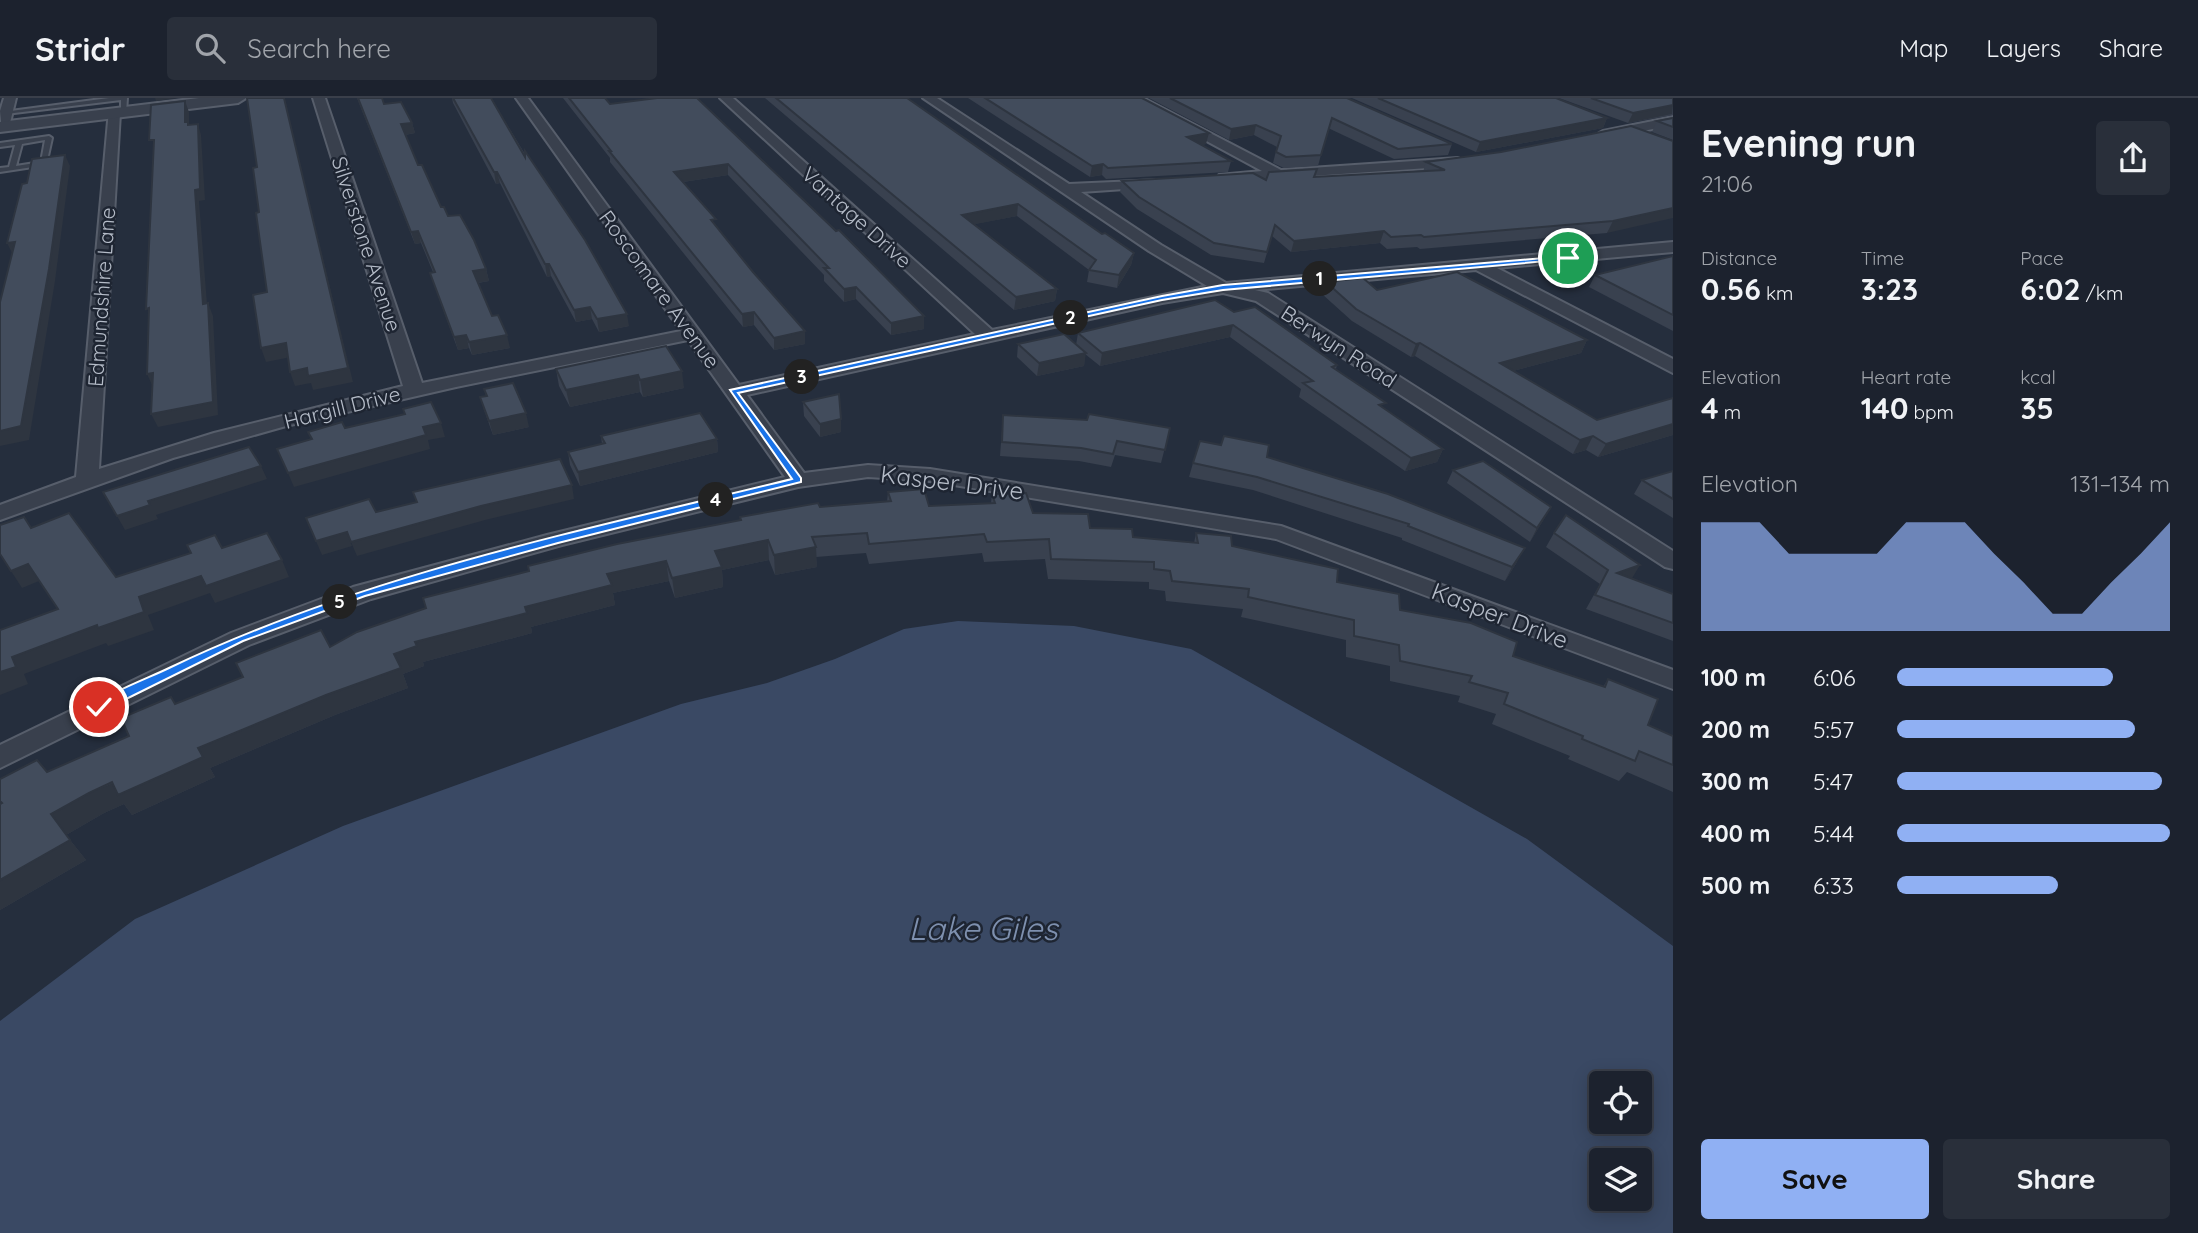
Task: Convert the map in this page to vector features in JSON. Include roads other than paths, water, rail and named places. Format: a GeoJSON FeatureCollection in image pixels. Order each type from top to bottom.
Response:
{"type":"FeatureCollection","features":[{"type":"Feature","properties":{"kind":"street"},"geometry":{"type":"LineString","coordinates":[[10,98],[3,122],[119,113],[238,98]]}},
{"type":"Feature","properties":{"kind":"street","name":"Silverstone Avenue"},"geometry":{"type":"LineString","coordinates":[[319,98],[414,389]]}},
{"type":"Feature","properties":{"kind":"street","name":"Roscomare Avenue"},"geometry":{"type":"LineString","coordinates":[[522,98],[797,480]]}},
{"type":"Feature","properties":{"kind":"street","name":"Vantage Drive"},"geometry":{"type":"LineString","coordinates":[[726,98],[988,336]]}},
{"type":"Feature","properties":{"kind":"street","name":"Berwyn Road"},"geometry":{"type":"LineString","coordinates":[[929,98],[1155,248],[1223,288],[1262,297],[1673,562]]}},
{"type":"Feature","properties":{"kind":"street"},"geometry":{"type":"LineString","coordinates":[[1133,98],[1279,175]]}},
{"type":"Feature","properties":{"kind":"street","name":"Edmundshire Lane"},"geometry":{"type":"LineString","coordinates":[[87,480],[119,113]]}},
{"type":"Feature","properties":{"kind":"street"},"geometry":{"type":"LineString","coordinates":[[1602,121],[1650,139]]}},
{"type":"Feature","properties":{"kind":"street"},"geometry":{"type":"LineString","coordinates":[[1588,138],[1673,121]]}},
{"type":"Feature","properties":{"kind":"street"},"geometry":{"type":"LineString","coordinates":[[1213,179],[1427,166],[1475,160],[1452,150]]}},
{"type":"Feature","properties":{"kind":"street"},"geometry":{"type":"LineString","coordinates":[[1066,189],[1173,182]]}},
{"type":"Feature","properties":{"kind":"street"},"geometry":{"type":"LineString","coordinates":[[733,392],[1162,298],[1223,288],[1673,247]]}},
{"type":"Feature","properties":{"kind":"street"},"geometry":{"type":"LineString","coordinates":[[1481,266],[1673,367]]}},
{"type":"Feature","properties":{"kind":"street","name":"Hargill Drive"},"geometry":{"type":"LineString","coordinates":[[0,513],[87,480],[219,438],[414,389],[693,334]]}},
{"type":"Feature","properties":{"kind":"street","name":"Kasper Drive"},"geometry":{"type":"LineString","coordinates":[[0,757],[240,639],[362,593],[555,540],[797,480],[868,471],[930,475],[1281,533],[1673,680]]}},
{"type":"Feature","properties":{"kind":"lane"},"geometry":{"type":"LineString","coordinates":[[0,145],[49,138],[44,164],[0,170]]}},
{"type":"Feature","properties":{"kind":"lane"},"geometry":{"type":"LineString","coordinates":[[12,168],[19,142]]}},
{"type":"Feature","properties":{"kind":"water","name":"Lake Giles"},"geometry":{"type":"Polygon","coordinates":[[[958,621],[1074,626],[1191,649],[1527,839],[1673,946],[1673,1233],[0,1233],[0,1021],[135,919],[343,826],[681,704],[767,683],[835,659],[904,629],[958,621]]]}}]}
